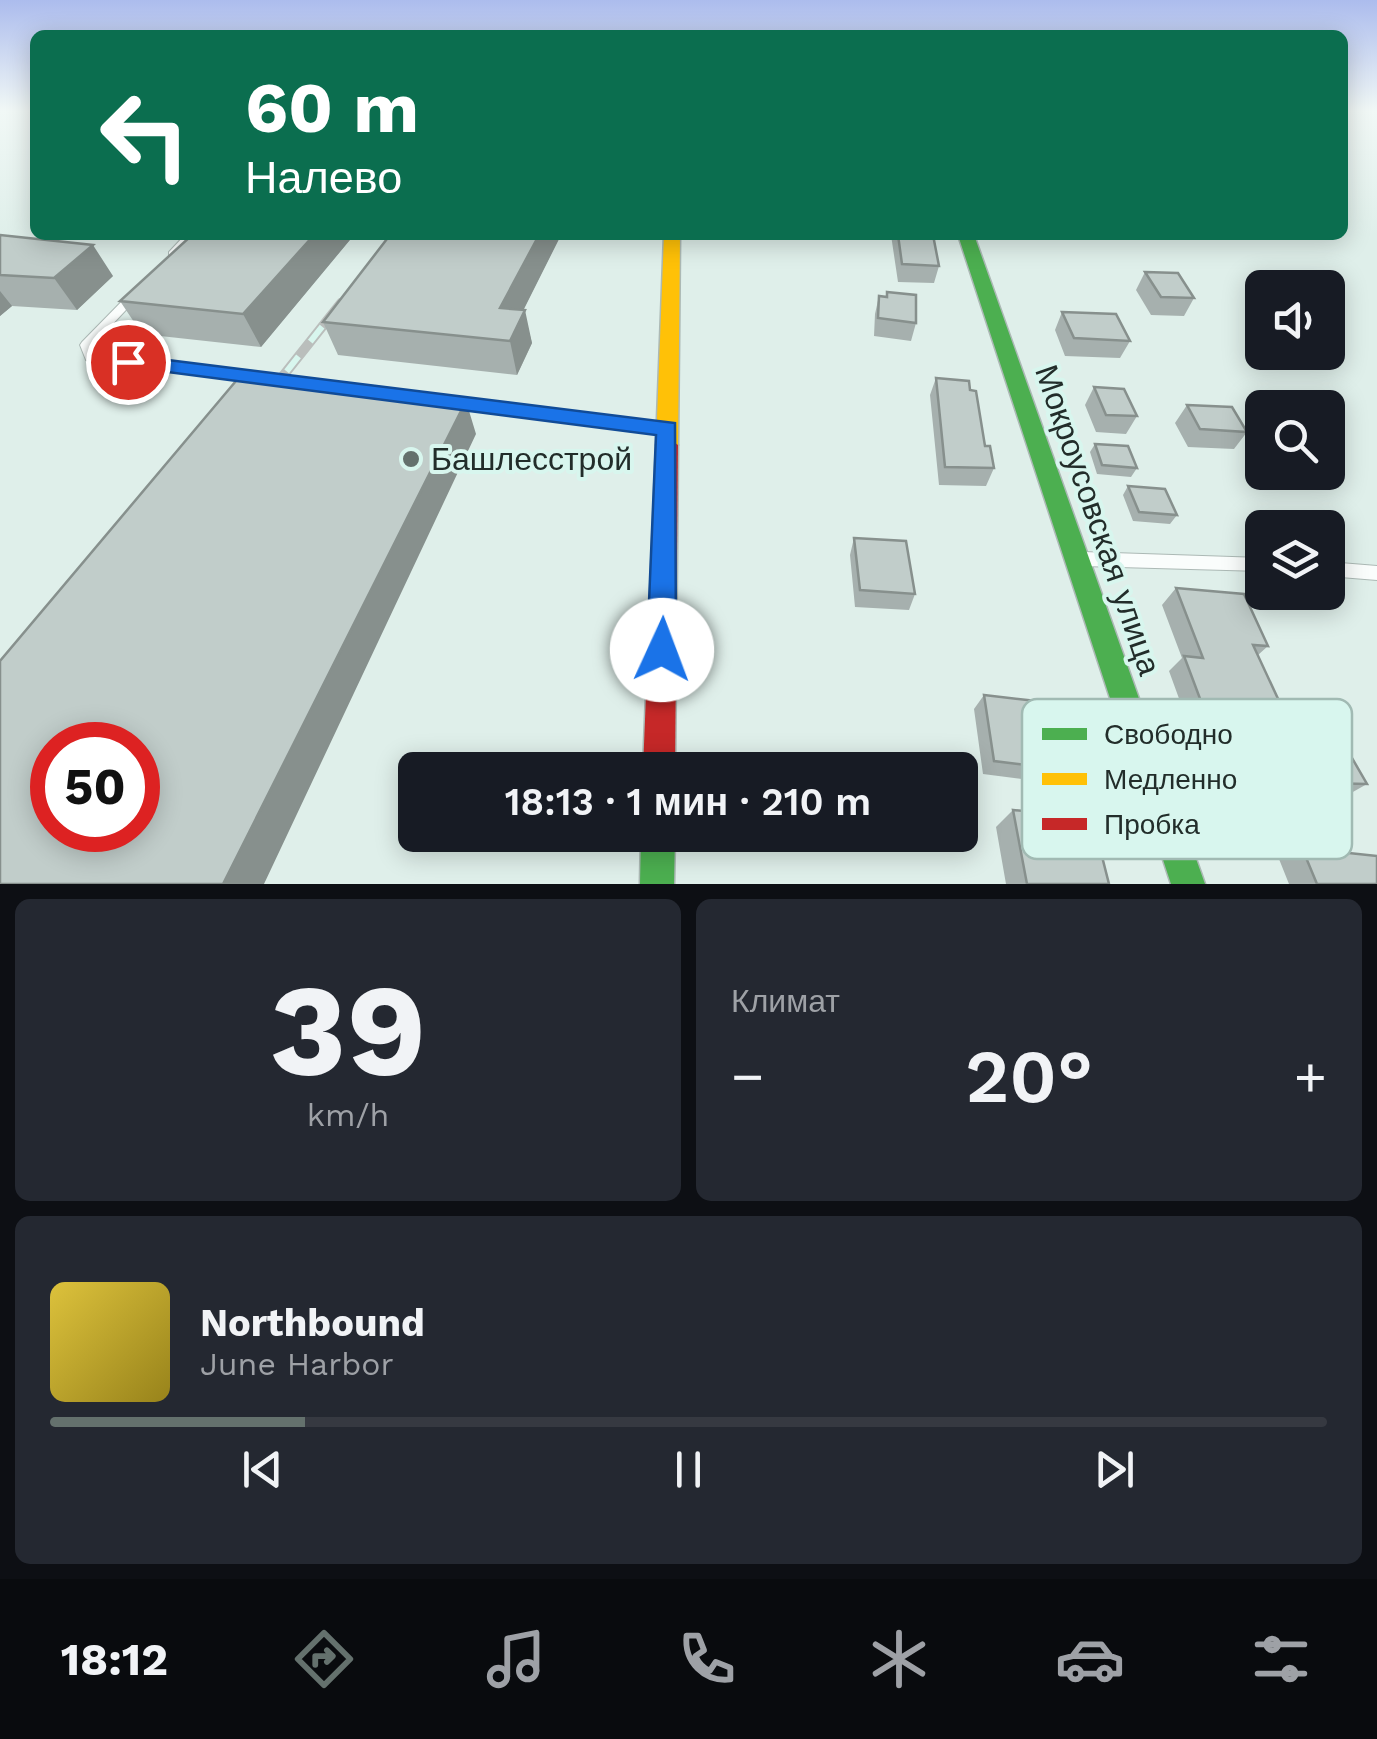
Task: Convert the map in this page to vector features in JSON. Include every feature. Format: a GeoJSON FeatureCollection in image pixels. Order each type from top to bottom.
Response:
{"type":"FeatureCollection","features":[{"type":"Feature","properties":{"kind":"street"},"geometry":{"type":"LineString","coordinates":[[659,752],[672,240]]}},
{"type":"Feature","properties":{"kind":"street","name":"Мокроусовская улица"},"geometry":{"type":"LineString","coordinates":[[968,240],[1126,699]]}},
{"type":"Feature","properties":{"kind":"street"},"geometry":{"type":"LineString","coordinates":[[657,884],[658,852]]}},
{"type":"Feature","properties":{"kind":"street","name":"Мокроусовская улица"},"geometry":{"type":"LineString","coordinates":[[1180,859],[1188,884]]}},
{"type":"Feature","properties":{"kind":"lane"},"geometry":{"type":"LineString","coordinates":[[166,261],[186,240]]}},
{"type":"Feature","properties":{"kind":"lane"},"geometry":{"type":"LineString","coordinates":[[142,288],[86,345],[90,357],[318,385]]}},
{"type":"Feature","properties":{"kind":"lane"},"geometry":{"type":"LineString","coordinates":[[432,400],[668,428]]}},
{"type":"Feature","properties":{"kind":"lane"},"geometry":{"type":"LineString","coordinates":[[1078,558],[1245,564]]}},
{"type":"Feature","properties":{"kind":"lane"},"geometry":{"type":"LineString","coordinates":[[1345,570],[1377,572]]}},
{"type":"Feature","properties":{"kind":"building"},"geometry":{"type":"Polygon","coordinates":[[[0,235],[93,245],[54,278],[0,275],[0,235]]]}},
{"type":"Feature","properties":{"kind":"building"},"geometry":{"type":"Polygon","coordinates":[[[187,240],[310,240],[243,314],[120,301],[187,240]]]}},
{"type":"Feature","properties":{"kind":"building"},"geometry":{"type":"Polygon","coordinates":[[[386,240],[536,240],[500,308],[525,310],[510,341],[323,322],[386,240]]]}},
{"type":"Feature","properties":{"kind":"building"},"geometry":{"type":"Polygon","coordinates":[[[899,240],[934,240],[939,266],[902,264],[899,240]]]}},
{"type":"Feature","properties":{"kind":"building"},"geometry":{"type":"Polygon","coordinates":[[[1145,272],[1178,273],[1194,298],[1161,297],[1145,272]]]}},
{"type":"Feature","properties":{"kind":"building"},"geometry":{"type":"Polygon","coordinates":[[[887,292],[916,295],[916,323],[878,318],[879,296],[887,297],[887,292]]]}},
{"type":"Feature","properties":{"kind":"building"},"geometry":{"type":"Polygon","coordinates":[[[1062,312],[1116,314],[1130,341],[1074,338],[1062,312]]]}},
{"type":"Feature","properties":{"kind":"building"},"geometry":{"type":"Polygon","coordinates":[[[241,375],[466,401],[223,884],[0,884],[0,661],[241,375]]]}},
{"type":"Feature","properties":{"kind":"building"},"geometry":{"type":"Polygon","coordinates":[[[936,378],[969,381],[970,390],[976,391],[985,446],[990,446],[994,468],[945,467],[936,378]]]}},
{"type":"Feature","properties":{"kind":"building"},"geometry":{"type":"Polygon","coordinates":[[[1094,387],[1124,389],[1137,416],[1106,415],[1094,387]]]}},
{"type":"Feature","properties":{"kind":"building"},"geometry":{"type":"Polygon","coordinates":[[[1187,405],[1232,407],[1245,432],[1200,429],[1187,405]]]}},
{"type":"Feature","properties":{"kind":"building"},"geometry":{"type":"Polygon","coordinates":[[[1095,444],[1128,446],[1137,468],[1102,465],[1095,444]]]}},
{"type":"Feature","properties":{"kind":"building"},"geometry":{"type":"Polygon","coordinates":[[[1128,486],[1165,489],[1177,515],[1139,512],[1128,486]]]}},
{"type":"Feature","properties":{"kind":"building"},"geometry":{"type":"Polygon","coordinates":[[[854,538],[906,541],[915,594],[860,590],[854,538]]]}},
{"type":"Feature","properties":{"kind":"building"},"geometry":{"type":"Polygon","coordinates":[[[1176,588],[1244,594],[1245,610],[1251,610],[1268,646],[1253,645],[1278,699],[1200,699],[1184,656],[1203,658],[1176,588]]]}},
{"type":"Feature","properties":{"kind":"building"},"geometry":{"type":"Polygon","coordinates":[[[984,695],[1022,699],[1022,764],[994,761],[984,695]]]}},
{"type":"Feature","properties":{"kind":"building"},"geometry":{"type":"Polygon","coordinates":[[[1352,758],[1367,784],[1352,784],[1352,758]]]}},
{"type":"Feature","properties":{"kind":"building"},"geometry":{"type":"Polygon","coordinates":[[[1013,810],[1022,811],[1022,858],[1013,810]]]}},
{"type":"Feature","properties":{"kind":"building"},"geometry":{"type":"Polygon","coordinates":[[[1352,853],[1377,856],[1377,884],[1317,884],[1307,859],[1352,859],[1352,853]]]}},
{"type":"Feature","properties":{"kind":"building"},"geometry":{"type":"Polygon","coordinates":[[[1022,859],[1103,859],[1109,884],[1027,884],[1022,859]]]}},
{"type":"Feature","properties":{"kind":"railway"},"geometry":{"type":"LineString","coordinates":[[263,401],[341,303]]}},
{"type":"Feature","properties":{"kind":"traffic: fast"},"geometry":{"type":"LineString","coordinates":[[968,240],[1125,699]]}},
{"type":"Feature","properties":{"kind":"traffic: fast"},"geometry":{"type":"LineString","coordinates":[[657,884],[658,852]]}},
{"type":"Feature","properties":{"kind":"traffic: fast"},"geometry":{"type":"LineString","coordinates":[[1179,859],[1188,884]]}},
{"type":"Feature","properties":{"kind":"traffic: slow"},"geometry":{"type":"LineString","coordinates":[[667,445],[672,240]]}},
{"type":"Feature","properties":{"kind":"traffic: jam"},"geometry":{"type":"LineString","coordinates":[[659,752],[667,445]]}},
{"type":"Feature","properties":{"kind":"place","name":"Башлесстрой"},"geometry":{"type":"Point","coordinates":[411,459]}},
{"type":"Feature","properties":{"kind":"route"},"geometry":{"type":"LineString","coordinates":[[128,362],[668,428],[662,650]]}}]}
